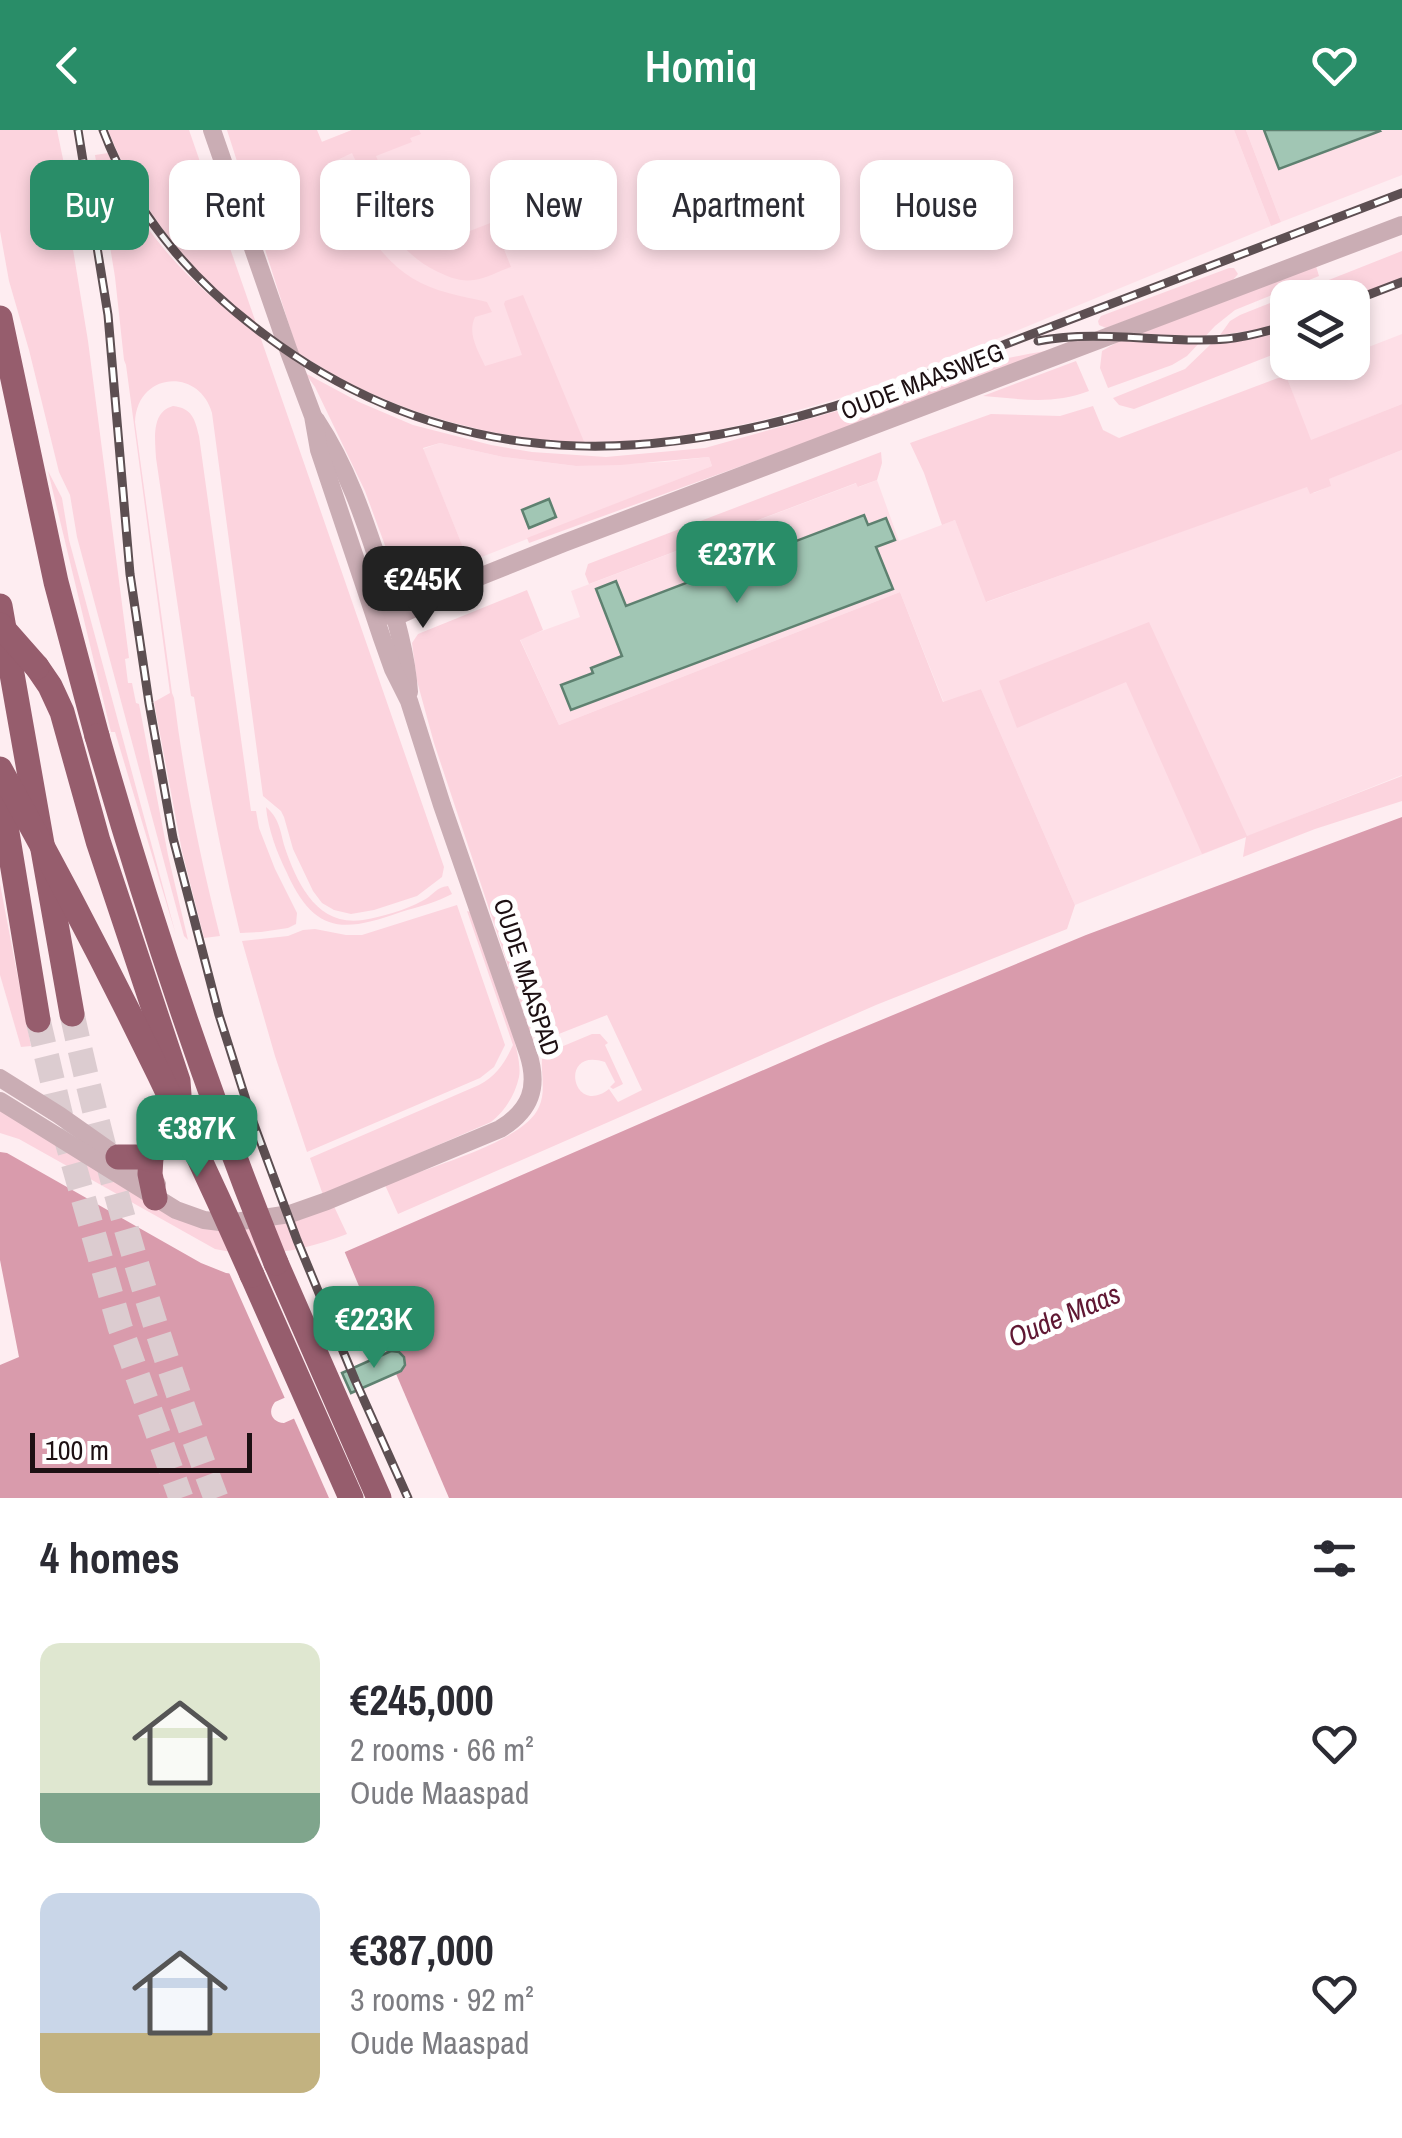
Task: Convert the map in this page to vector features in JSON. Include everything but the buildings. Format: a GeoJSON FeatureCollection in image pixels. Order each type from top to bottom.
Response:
{"type":"FeatureCollection","features":[{"type":"Feature","properties":{"kind":"highway"},"geometry":{"type":"LineString","coordinates":[[0,318],[56,582],[135,871],[204,1079],[276,1263],[379,1498]]}},
{"type":"Feature","properties":{"kind":"highway"},"geometry":{"type":"LineString","coordinates":[[0,606],[72,1014]]}},
{"type":"Feature","properties":{"kind":"highway"},"geometry":{"type":"LineString","coordinates":[[0,626],[37,667],[62,712],[98,841],[178,1081],[174,1117],[153,1178],[118,1158]]}},
{"type":"Feature","properties":{"kind":"highway"},"geometry":{"type":"LineString","coordinates":[[0,769],[170,1094],[351,1498]]}},
{"type":"Feature","properties":{"kind":"highway"},"geometry":{"type":"LineString","coordinates":[[0,790],[38,1020]]}},
{"type":"Feature","properties":{"kind":"street"},"geometry":{"type":"LineString","coordinates":[[212,130],[313,416],[319,450],[374,613]]}},
{"type":"Feature","properties":{"kind":"street","name":"OUDE MAASWEG"},"geometry":{"type":"LineString","coordinates":[[395,617],[460,584],[1402,226]]}},
{"type":"Feature","properties":{"kind":"street"},"geometry":{"type":"LineString","coordinates":[[313,416],[333,446],[360,508],[395,617],[374,613]]}},
{"type":"Feature","properties":{"kind":"street","name":"OUDE MAASWEG"},"geometry":{"type":"LineString","coordinates":[[389,597],[433,585],[460,584]]}},
{"type":"Feature","properties":{"kind":"street"},"geometry":{"type":"LineString","coordinates":[[374,613],[389,597]]}},
{"type":"Feature","properties":{"kind":"street","name":"OUDE MAASPAD"},"geometry":{"type":"LineString","coordinates":[[0,1101],[153,1178],[167,1192],[208,1210],[260,1218],[290,1214],[327,1201],[518,1118],[533,1090],[531,1063],[409,701],[393,669],[374,613]]}},
{"type":"Feature","properties":{"kind":"street","name":"OUDE MAASPAD"},"geometry":{"type":"LineString","coordinates":[[395,617],[407,669],[409,701]]}},
{"type":"Feature","properties":{"kind":"street"},"geometry":{"type":"LineString","coordinates":[[0,1078],[118,1158]]}},
{"type":"Feature","properties":{"kind":"shaded area"},"geometry":{"type":"Polygon","coordinates":[[[0,130],[57,130],[63,160],[30,160],[30,250],[73,250],[129,658],[125,659],[128,683],[132,683],[139,704],[188,940],[77,537],[70,495],[59,472],[9,281],[0,231],[0,130]]]}},
{"type":"Feature","properties":{"kind":"shaded area"},"geometry":{"type":"Polygon","coordinates":[[[108,130],[189,130],[199,160],[169,160],[169,238],[149,210],[149,160],[120,158],[108,130]]]}},
{"type":"Feature","properties":{"kind":"shaded area"},"geometry":{"type":"Polygon","coordinates":[[[227,130],[317,130],[322,142],[352,130],[419,130],[421,134],[410,138],[412,142],[376,156],[378,160],[355,160],[352,153],[337,160],[320,160],[320,250],[381,250],[398,268],[421,283],[487,302],[492,312],[475,317],[472,330],[485,366],[522,355],[504,304],[523,295],[585,444],[498,433],[441,419],[359,388],[298,353],[265,250],[300,250],[300,160],[237,160],[227,130]]]}},
{"type":"Feature","properties":{"kind":"shaded area"},"geometry":{"type":"Polygon","coordinates":[[[352,130],[1234,130],[1271,226],[943,361],[837,399],[709,432],[638,442],[549,442],[476,430],[375,250],[470,250],[470,160],[325,160],[316,144],[352,130]]]}},
{"type":"Feature","properties":{"kind":"shaded area"},"geometry":{"type":"Polygon","coordinates":[[[1234,130],[1246,130],[1281,222],[1271,226],[1234,130]]]}},
{"type":"Feature","properties":{"kind":"shaded area"},"geometry":{"type":"Polygon","coordinates":[[[1246,130],[1402,130],[1402,175],[1281,222],[1246,130]]]}},
{"type":"Feature","properties":{"kind":"shaded area"},"geometry":{"type":"Polygon","coordinates":[[[108,153],[111,160],[96,160],[95,155],[108,153]]]}},
{"type":"Feature","properties":{"kind":"shaded area"},"geometry":{"type":"Polygon","coordinates":[[[490,223],[490,250],[504,250],[511,267],[483,278],[464,280],[419,261],[407,250],[470,250],[470,231],[490,223]]]}},
{"type":"Feature","properties":{"kind":"shaded area"},"geometry":{"type":"Polygon","coordinates":[[[149,229],[183,270],[260,336],[444,867],[442,877],[417,896],[351,914],[322,903],[293,849],[281,811],[263,796],[212,413],[195,388],[169,382],[146,393],[138,405],[135,422],[172,693],[199,847],[220,936],[204,938],[182,851],[154,702],[170,693],[111,250],[149,250],[149,229]]]}},
{"type":"Feature","properties":{"kind":"shaded area"},"geometry":{"type":"Polygon","coordinates":[[[179,250],[231,250],[257,326],[233,306],[179,250]]]}},
{"type":"Feature","properties":{"kind":"shaded area"},"geometry":{"type":"Polygon","coordinates":[[[1402,251],[1402,278],[1370,290],[1370,280],[1329,280],[1402,251]]]}},
{"type":"Feature","properties":{"kind":"shaded area"},"geometry":{"type":"Polygon","coordinates":[[[1316,266],[1319,276],[1309,280],[1279,280],[1316,266]]]}},
{"type":"Feature","properties":{"kind":"shaded area"},"geometry":{"type":"Polygon","coordinates":[[[1229,268],[1238,274],[1232,281],[1106,328],[1099,325],[1101,316],[1229,268]]]}},
{"type":"Feature","properties":{"kind":"shaded area"},"geometry":{"type":"Polygon","coordinates":[[[1270,283],[1270,296],[1235,310],[1187,356],[1108,388],[1100,368],[1102,351],[1121,340],[1270,283]]]}},
{"type":"Feature","properties":{"kind":"shaded area"},"geometry":{"type":"Polygon","coordinates":[[[1270,303],[1270,326],[1220,335],[1240,315],[1270,303]]]}},
{"type":"Feature","properties":{"kind":"shaded area"},"geometry":{"type":"Polygon","coordinates":[[[1270,334],[1270,356],[1134,409],[1119,405],[1113,398],[1185,369],[1212,343],[1270,334]]]}},
{"type":"Feature","properties":{"kind":"shaded area"},"geometry":{"type":"Polygon","coordinates":[[[1402,334],[1402,404],[1310,441],[1288,380],[1370,380],[1370,346],[1402,334]]]}},
{"type":"Feature","properties":{"kind":"shaded area"},"geometry":{"type":"Polygon","coordinates":[[[1069,347],[529,543],[527,538],[712,466],[709,457],[576,466],[503,457],[440,443],[423,448],[469,562],[432,576],[409,574],[390,559],[365,491],[305,373],[413,425],[532,452],[606,457],[705,448],[887,397],[952,372],[1069,347]]]}},
{"type":"Feature","properties":{"kind":"shaded area"},"geometry":{"type":"Polygon","coordinates":[[[1076,361],[1089,391],[1050,400],[983,396],[1076,361]]]}},
{"type":"Feature","properties":{"kind":"shaded area"},"geometry":{"type":"Polygon","coordinates":[[[1273,380],[1288,380],[1311,440],[1402,404],[1402,450],[1329,479],[1331,486],[1310,494],[1307,487],[986,602],[955,520],[942,525],[910,443],[991,414],[1060,416],[1093,406],[1103,430],[1119,438],[1273,380]]]}},
{"type":"Feature","properties":{"kind":"shaded area"},"geometry":{"type":"Polygon","coordinates":[[[173,406],[192,415],[199,436],[251,811],[256,811],[275,869],[297,913],[296,924],[288,928],[240,933],[226,874],[191,696],[156,458],[158,420],[173,406]]]}},
{"type":"Feature","properties":{"kind":"shaded area"},"geometry":{"type":"Polygon","coordinates":[[[440,443],[503,457],[576,466],[709,457],[712,466],[469,562],[423,449],[440,443]]]}},
{"type":"Feature","properties":{"kind":"shaded area"},"geometry":{"type":"Polygon","coordinates":[[[1402,450],[1402,775],[1075,905],[981,689],[944,703],[900,592],[559,725],[520,639],[580,617],[571,591],[857,483],[859,487],[877,480],[899,541],[955,520],[987,602],[1307,486],[1314,493],[1330,486],[1328,479],[1402,450]]]}},
{"type":"Feature","properties":{"kind":"shaded area"},"geometry":{"type":"Polygon","coordinates":[[[881,452],[877,480],[858,487],[856,483],[589,584],[585,574],[588,564],[881,452]]]}},
{"type":"Feature","properties":{"kind":"shaded area"},"geometry":{"type":"Polygon","coordinates":[[[48,471],[62,498],[69,540],[176,935],[115,732],[111,732],[48,471]]]}},
{"type":"Feature","properties":{"kind":"shaded area"},"geometry":{"type":"Polygon","coordinates":[[[527,590],[543,630],[520,640],[559,725],[900,592],[943,702],[981,689],[1075,905],[1067,929],[876,1005],[398,1214],[385,1185],[494,1143],[530,1120],[541,1101],[542,1059],[549,1052],[600,1034],[608,1043],[605,1045],[623,1084],[610,1087],[615,1082],[605,1062],[590,1060],[576,1071],[579,1089],[596,1096],[609,1089],[618,1102],[642,1090],[607,1015],[546,1039],[535,1038],[530,1032],[417,681],[412,643],[418,634],[527,590]]]}},
{"type":"Feature","properties":{"kind":"shaded area"},"geometry":{"type":"Polygon","coordinates":[[[1149,622],[1247,836],[1402,776],[1402,801],[1243,857],[1246,837],[1202,854],[1126,682],[1017,728],[999,681],[1149,622]]]}},
{"type":"Feature","properties":{"kind":"shaded area"},"geometry":{"type":"Polygon","coordinates":[[[266,807],[277,821],[303,888],[321,910],[333,917],[370,919],[409,907],[444,887],[448,886],[452,894],[363,923],[347,925],[320,918],[287,873],[266,807]]]}},
{"type":"Feature","properties":{"kind":"shaded area"},"geometry":{"type":"Polygon","coordinates":[[[0,884],[31,1046],[21,1047],[0,975],[0,884]]]}},
{"type":"Feature","properties":{"kind":"shaded area"},"geometry":{"type":"Polygon","coordinates":[[[457,905],[505,1045],[494,1067],[480,1078],[307,1152],[242,941],[315,929],[362,935],[457,905]]]}},
{"type":"Feature","properties":{"kind":"shaded area"},"geometry":{"type":"Polygon","coordinates":[[[467,911],[492,971],[515,1044],[519,1077],[512,1096],[491,1122],[323,1195],[310,1158],[479,1085],[495,1073],[510,1052],[513,1045],[467,911]]]}},
{"type":"Feature","properties":{"kind":"shaded area"},"geometry":{"type":"Polygon","coordinates":[[[0,1109],[204,1227],[331,1200],[347,1234],[282,1252],[215,1249],[19,1139],[0,1133],[0,1109]]]}},
{"type":"Feature","properties":{"kind":"water","name":"Oude Maas"},"geometry":{"type":"Polygon","coordinates":[[[1402,817],[1402,1498],[0,1498],[0,1365],[19,1357],[0,1260],[0,1152],[201,1263],[226,1273],[250,1276],[338,1255],[828,1042],[1086,935],[1402,817]],[[391,1351],[275,1402],[272,1416],[284,1423],[401,1371],[404,1358],[391,1351]]]}},
{"type":"Feature","properties":{"kind":"pier"},"geometry":{"type":"Polygon","coordinates":[[[343,1248],[389,1358],[287,1403],[227,1268],[275,1268],[343,1248]]]}},
{"type":"Feature","properties":{"kind":"pier"},"geometry":{"type":"Polygon","coordinates":[[[394,1369],[449,1498],[329,1498],[292,1414],[394,1369]]]}},
{"type":"Feature","properties":{"kind":"tunnel"},"geometry":{"type":"LineString","coordinates":[[72,1014],[135,1259],[216,1498]]}},
{"type":"Feature","properties":{"kind":"tunnel"},"geometry":{"type":"LineString","coordinates":[[38,1020],[65,1134],[120,1327],[181,1498]]}},
{"type":"Feature","properties":{"kind":"railway"},"geometry":{"type":"LineString","coordinates":[[78,130],[108,315],[130,574],[173,838],[219,1015],[252,1119],[297,1240],[408,1498]]}},
{"type":"Feature","properties":{"kind":"railway"},"geometry":{"type":"LineString","coordinates":[[103,130],[132,190],[169,244],[214,293],[265,335],[341,383],[418,417],[497,438],[577,446],[658,443],[740,431],[822,410],[906,382],[1402,193]]}},
{"type":"Feature","properties":{"kind":"railway"},"geometry":{"type":"LineString","coordinates":[[1370,294],[1402,282]]}},
{"type":"Feature","properties":{"kind":"railway"},"geometry":{"type":"LineString","coordinates":[[1038,341],[1085,336],[1226,339],[1270,330]]}}]}
